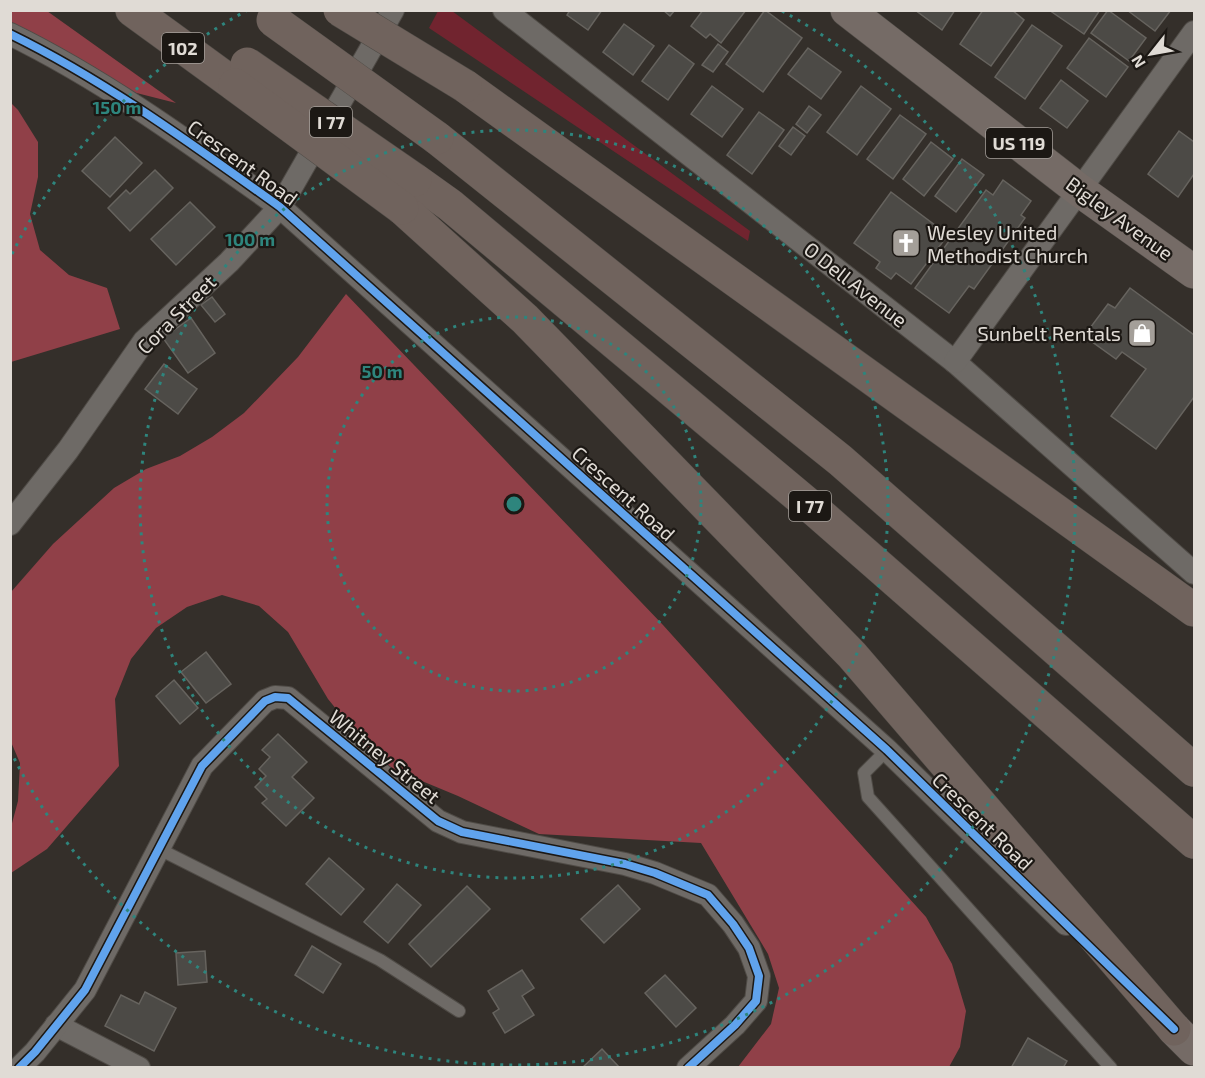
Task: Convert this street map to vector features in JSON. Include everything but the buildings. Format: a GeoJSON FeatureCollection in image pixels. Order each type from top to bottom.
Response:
{"type":"FeatureCollection","features":[{"type":"Feature","properties":{"kind":"highway","name":"102"},"geometry":{"type":"LineString","coordinates":[[132,10],[241,75]]}},
{"type":"Feature","properties":{"kind":"highway"},"geometry":{"type":"LineString","coordinates":[[160,10],[241,75],[409,194],[525,319],[852,655],[1184,1039]]}},
{"type":"Feature","properties":{"kind":"highway"},"geometry":{"type":"LineString","coordinates":[[340,10],[465,86],[1194,610]]}},
{"type":"Feature","properties":{"kind":"highway","name":"I 77"},"geometry":{"type":"LineString","coordinates":[[265,16],[437,138],[840,460],[1194,770]]}},
{"type":"Feature","properties":{"kind":"highway","name":"I 77"},"geometry":{"type":"LineString","coordinates":[[409,194],[450,205],[816,511],[1194,842]]}},
{"type":"Feature","properties":{"kind":"main road","name":"Bigley Avenue"},"geometry":{"type":"LineString","coordinates":[[847,10],[1079,190],[1194,272]]}},
{"type":"Feature","properties":{"kind":"street","name":"Cora Street"},"geometry":{"type":"LineString","coordinates":[[10,524],[68,450],[144,342],[229,262],[280,207],[393,10]]}},
{"type":"Feature","properties":{"kind":"street","name":"O Dell Avenue"},"geometry":{"type":"LineString","coordinates":[[504,10],[955,362],[1194,573]]}},
{"type":"Feature","properties":{"kind":"street"},"geometry":{"type":"LineString","coordinates":[[955,362],[1194,32]]}},
{"type":"Feature","properties":{"kind":"street","name":"Crescent Road"},"geometry":{"type":"LineString","coordinates":[[10,34],[76,69],[180,136],[280,207],[887,750],[1184,1039]]}},
{"type":"Feature","properties":{"kind":"street","name":"Whitney Street"},"geometry":{"type":"LineString","coordinates":[[19,1068],[85,990],[202,766],[265,701],[275,697],[288,698],[438,821],[462,832],[625,864],[655,873],[708,895],[749,948],[759,976],[756,1001],[735,1025],[688,1068]]}},
{"type":"Feature","properties":{"kind":"street"},"geometry":{"type":"LineString","coordinates":[[56,1025],[139,1068]]}},
{"type":"Feature","properties":{"kind":"lane"},"geometry":{"type":"LineString","coordinates":[[887,750],[864,773],[868,797],[1112,1068]]}},
{"type":"Feature","properties":{"kind":"lane"},"geometry":{"type":"LineString","coordinates":[[159,849],[380,960],[459,1011]]}},
{"type":"Feature","properties":{"kind":"shaded area"},"geometry":{"type":"Polygon","coordinates":[[[10,11],[47,11],[176,103],[105,85],[11,28],[10,11]]]}},
{"type":"Feature","properties":{"kind":"shaded area"},"geometry":{"type":"Polygon","coordinates":[[[438,11],[452,11],[750,231],[748,241],[429,28],[438,11]]]}},
{"type":"Feature","properties":{"kind":"shaded area"},"geometry":{"type":"Polygon","coordinates":[[[10,102],[18,110],[38,142],[38,177],[30,214],[40,250],[69,275],[107,288],[120,329],[11,362],[10,102]]]}},
{"type":"Feature","properties":{"kind":"shaded area"},"geometry":{"type":"Polygon","coordinates":[[[346,294],[663,625],[926,917],[952,964],[966,1011],[960,1047],[949,1067],[738,1067],[771,1024],[779,988],[768,954],[701,843],[539,834],[458,796],[381,764],[328,699],[288,632],[259,606],[222,595],[187,607],[156,628],[131,659],[115,699],[119,766],[47,849],[11,873],[11,827],[18,801],[20,763],[11,742],[11,592],[53,544],[114,488],[146,469],[180,456],[212,437],[244,413],[298,357],[346,294]]]}},
{"type":"Feature","properties":{"kind":"cycle path"},"geometry":{"type":"LineString","coordinates":[[10,34],[46,52],[115,93],[182,137],[280,207],[887,750],[1174,1029]]}},
{"type":"Feature","properties":{"kind":"cycle path"},"geometry":{"type":"LineString","coordinates":[[19,1068],[35,1052],[85,990],[202,766],[265,701],[275,697],[288,698],[438,821],[462,832],[625,864],[655,873],[708,895],[733,924],[749,948],[759,976],[756,1001],[735,1025],[688,1068]]}},
{"type":"Feature","properties":{"kind":"place","name":"Wesley United Methodist Church"},"geometry":{"type":"Point","coordinates":[906,243]}},
{"type":"Feature","properties":{"kind":"place","name":"Sunbelt Rentals"},"geometry":{"type":"Point","coordinates":[1142,333]}}]}
